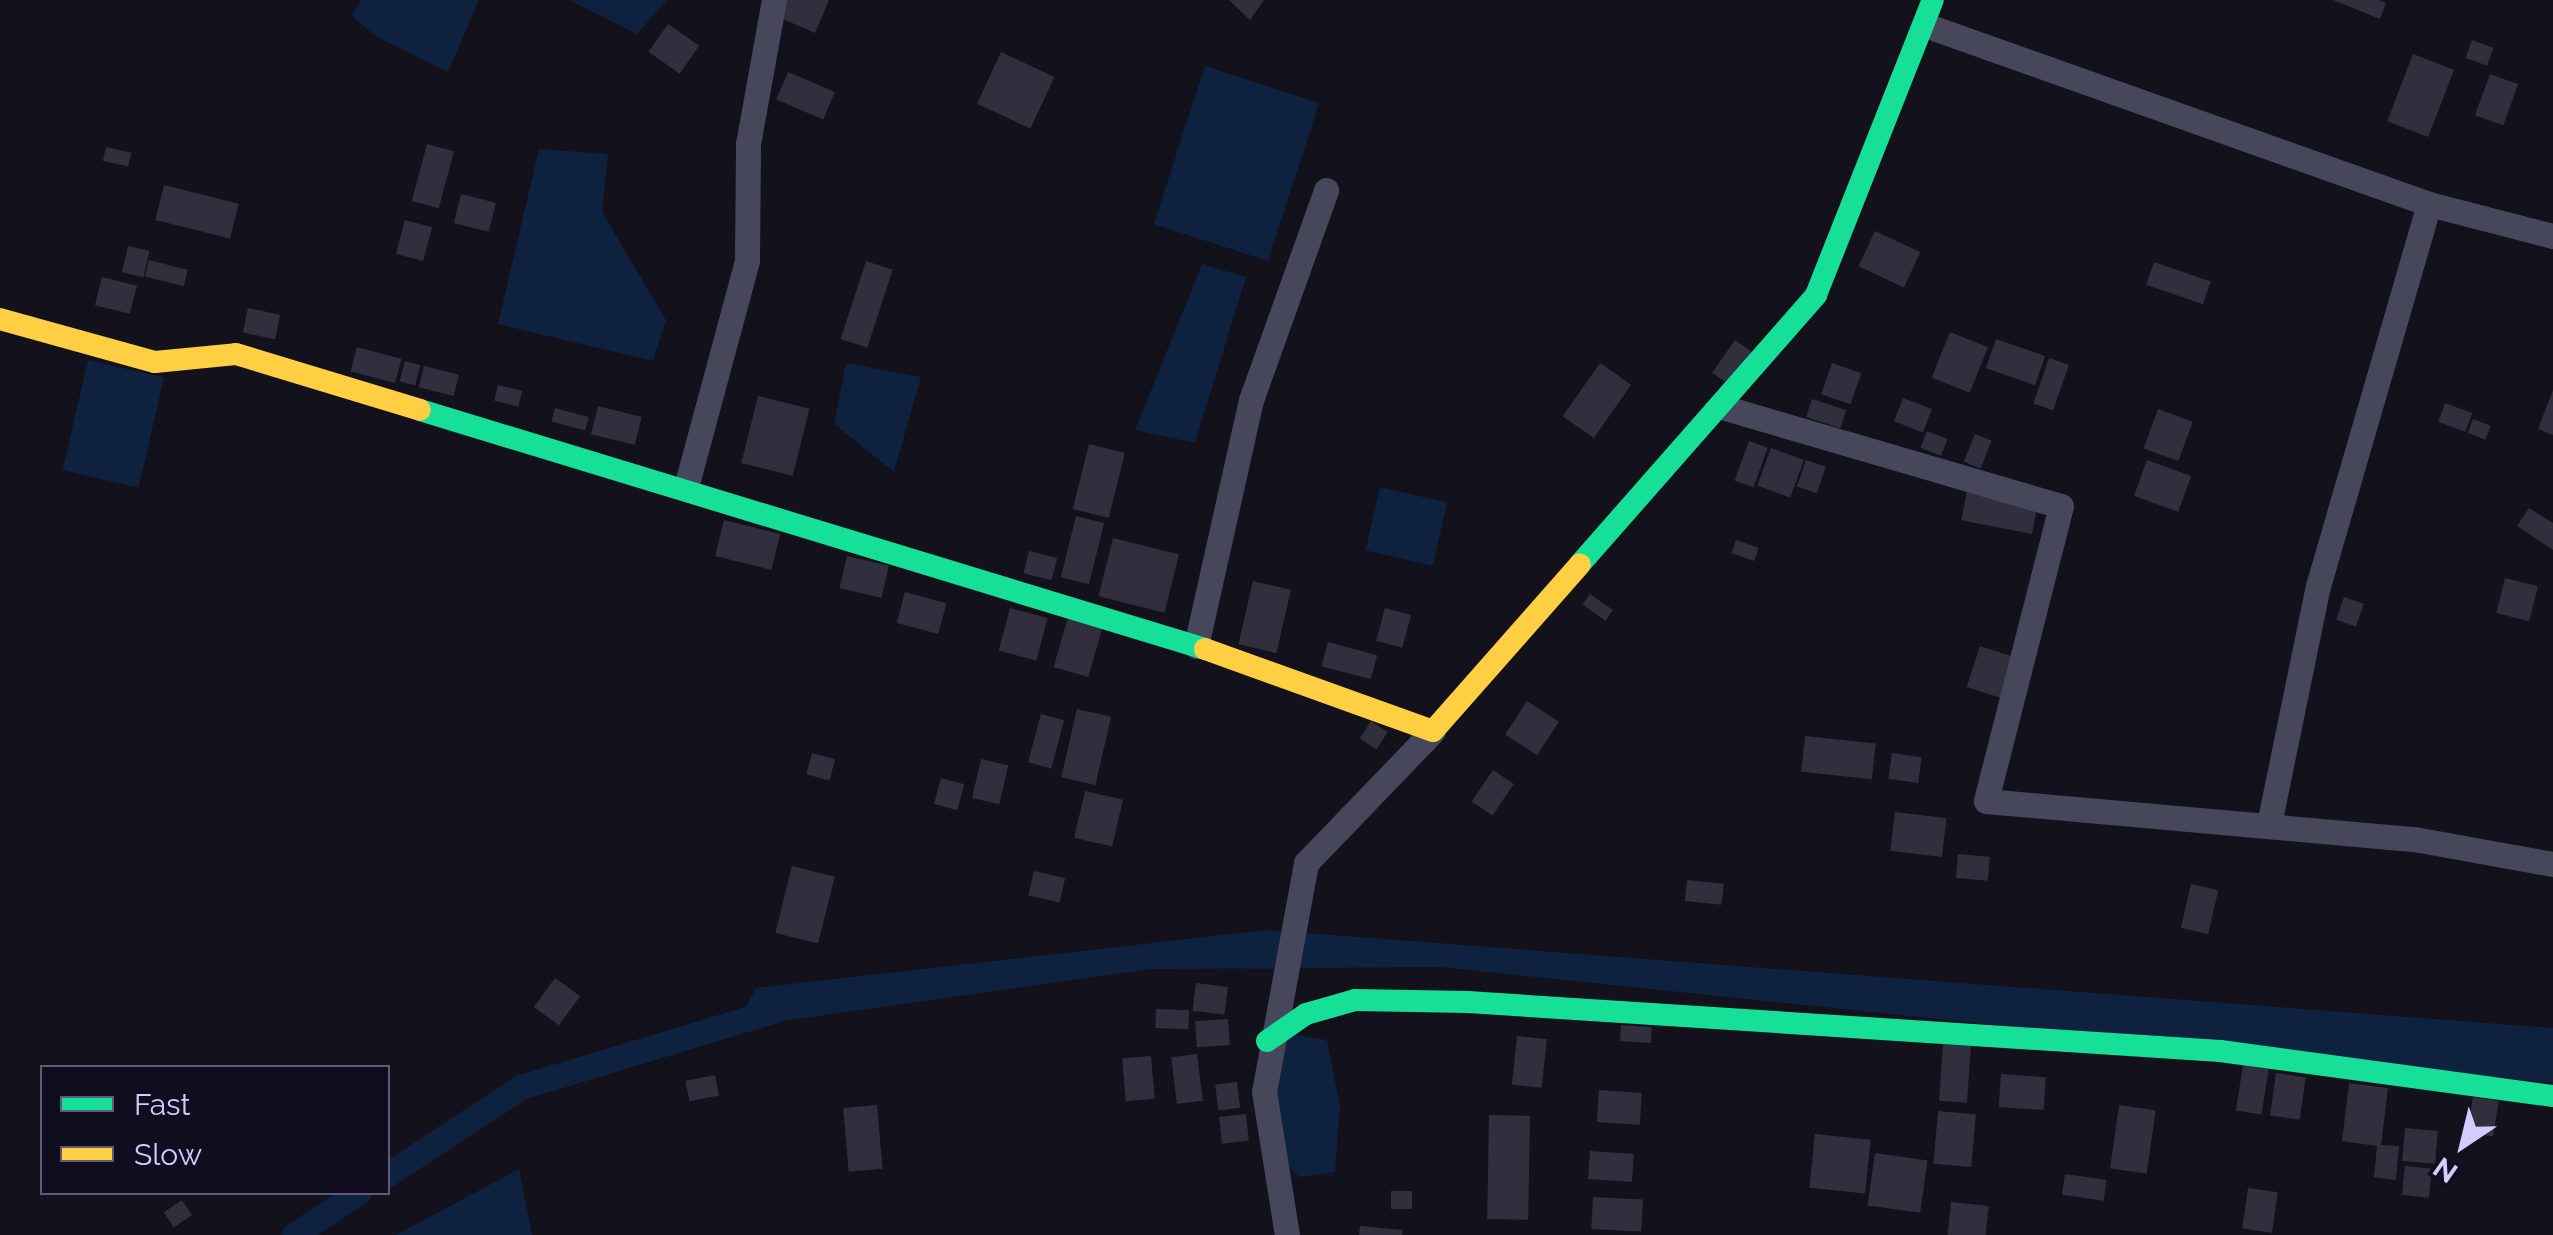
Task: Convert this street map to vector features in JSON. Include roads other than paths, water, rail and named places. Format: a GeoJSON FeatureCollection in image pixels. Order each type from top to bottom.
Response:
{"type":"FeatureCollection","features":[{"type":"Feature","properties":{"kind":"street"},"geometry":{"type":"LineString","coordinates":[[686,487],[746,261],[748,144],[774,0]]}},
{"type":"Feature","properties":{"kind":"street"},"geometry":{"type":"LineString","coordinates":[[1287,1235],[1264,1092],[1267,1040],[1292,927],[1316,846],[1433,731],[1722,407],[1816,295],[1933,0]]}},
{"type":"Feature","properties":{"kind":"street"},"geometry":{"type":"LineString","coordinates":[[1924,25],[2429,204],[2553,236]]}},
{"type":"Feature","properties":{"kind":"street"},"geometry":{"type":"LineString","coordinates":[[1196,646],[1251,400],[1326,190]]}},
{"type":"Feature","properties":{"kind":"street"},"geometry":{"type":"LineString","coordinates":[[2269,824],[2318,586],[2429,204]]}},
{"type":"Feature","properties":{"kind":"street"},"geometry":{"type":"LineString","coordinates":[[0,319],[155,362],[236,354],[686,487],[1196,646],[1433,731]]}},
{"type":"Feature","properties":{"kind":"street"},"geometry":{"type":"LineString","coordinates":[[1722,407],[2060,506],[1986,802],[2269,824],[2553,864]]}},
{"type":"Feature","properties":{"kind":"street"},"geometry":{"type":"LineString","coordinates":[[1267,1040],[1306,1014],[1355,1000],[1468,1002],[2220,1051],[2553,1096]]}},
{"type":"Feature","properties":{"kind":"water"},"geometry":{"type":"Polygon","coordinates":[[[361,0],[479,0],[448,72],[377,37],[352,16],[361,0]]]}},
{"type":"Feature","properties":{"kind":"water"},"geometry":{"type":"Polygon","coordinates":[[[569,0],[667,0],[637,34],[569,0]]]}},
{"type":"Feature","properties":{"kind":"water"},"geometry":{"type":"Polygon","coordinates":[[[1205,66],[1319,103],[1268,261],[1154,224],[1205,66]]]}},
{"type":"Feature","properties":{"kind":"water"},"geometry":{"type":"Polygon","coordinates":[[[539,149],[608,154],[602,212],[666,320],[653,361],[498,324],[539,149]]]}},
{"type":"Feature","properties":{"kind":"water"},"geometry":{"type":"Polygon","coordinates":[[[1202,264],[1246,277],[1195,443],[1135,430],[1202,264]]]}},
{"type":"Feature","properties":{"kind":"water"},"geometry":{"type":"Polygon","coordinates":[[[88,360],[164,378],[139,488],[63,470],[88,360]]]}},
{"type":"Feature","properties":{"kind":"water"},"geometry":{"type":"Polygon","coordinates":[[[846,363],[921,377],[894,472],[834,424],[846,363]]]}},
{"type":"Feature","properties":{"kind":"water"},"geometry":{"type":"Polygon","coordinates":[[[1380,487],[1447,503],[1433,566],[1365,550],[1380,487]]]}},
{"type":"Feature","properties":{"kind":"water"},"geometry":{"type":"Polygon","coordinates":[[[1266,930],[2553,1028],[2553,1083],[1439,967],[1151,969],[769,1023],[742,1015],[756,988],[1266,930]]]}},
{"type":"Feature","properties":{"kind":"water"},"geometry":{"type":"Polygon","coordinates":[[[1287,1033],[1327,1040],[1340,1106],[1335,1172],[1300,1177],[1289,1167],[1265,1073],[1287,1033]]]}},
{"type":"Feature","properties":{"kind":"water"},"geometry":{"type":"Polygon","coordinates":[[[519,1169],[532,1235],[396,1235],[519,1169]]]}},
{"type":"Feature","properties":{"kind":"waterway"},"geometry":{"type":"LineString","coordinates":[[390,1173],[521,1087],[772,1011]]}},
{"type":"Feature","properties":{"kind":"waterway"},"geometry":{"type":"LineString","coordinates":[[294,1235],[354,1195]]}}]}
